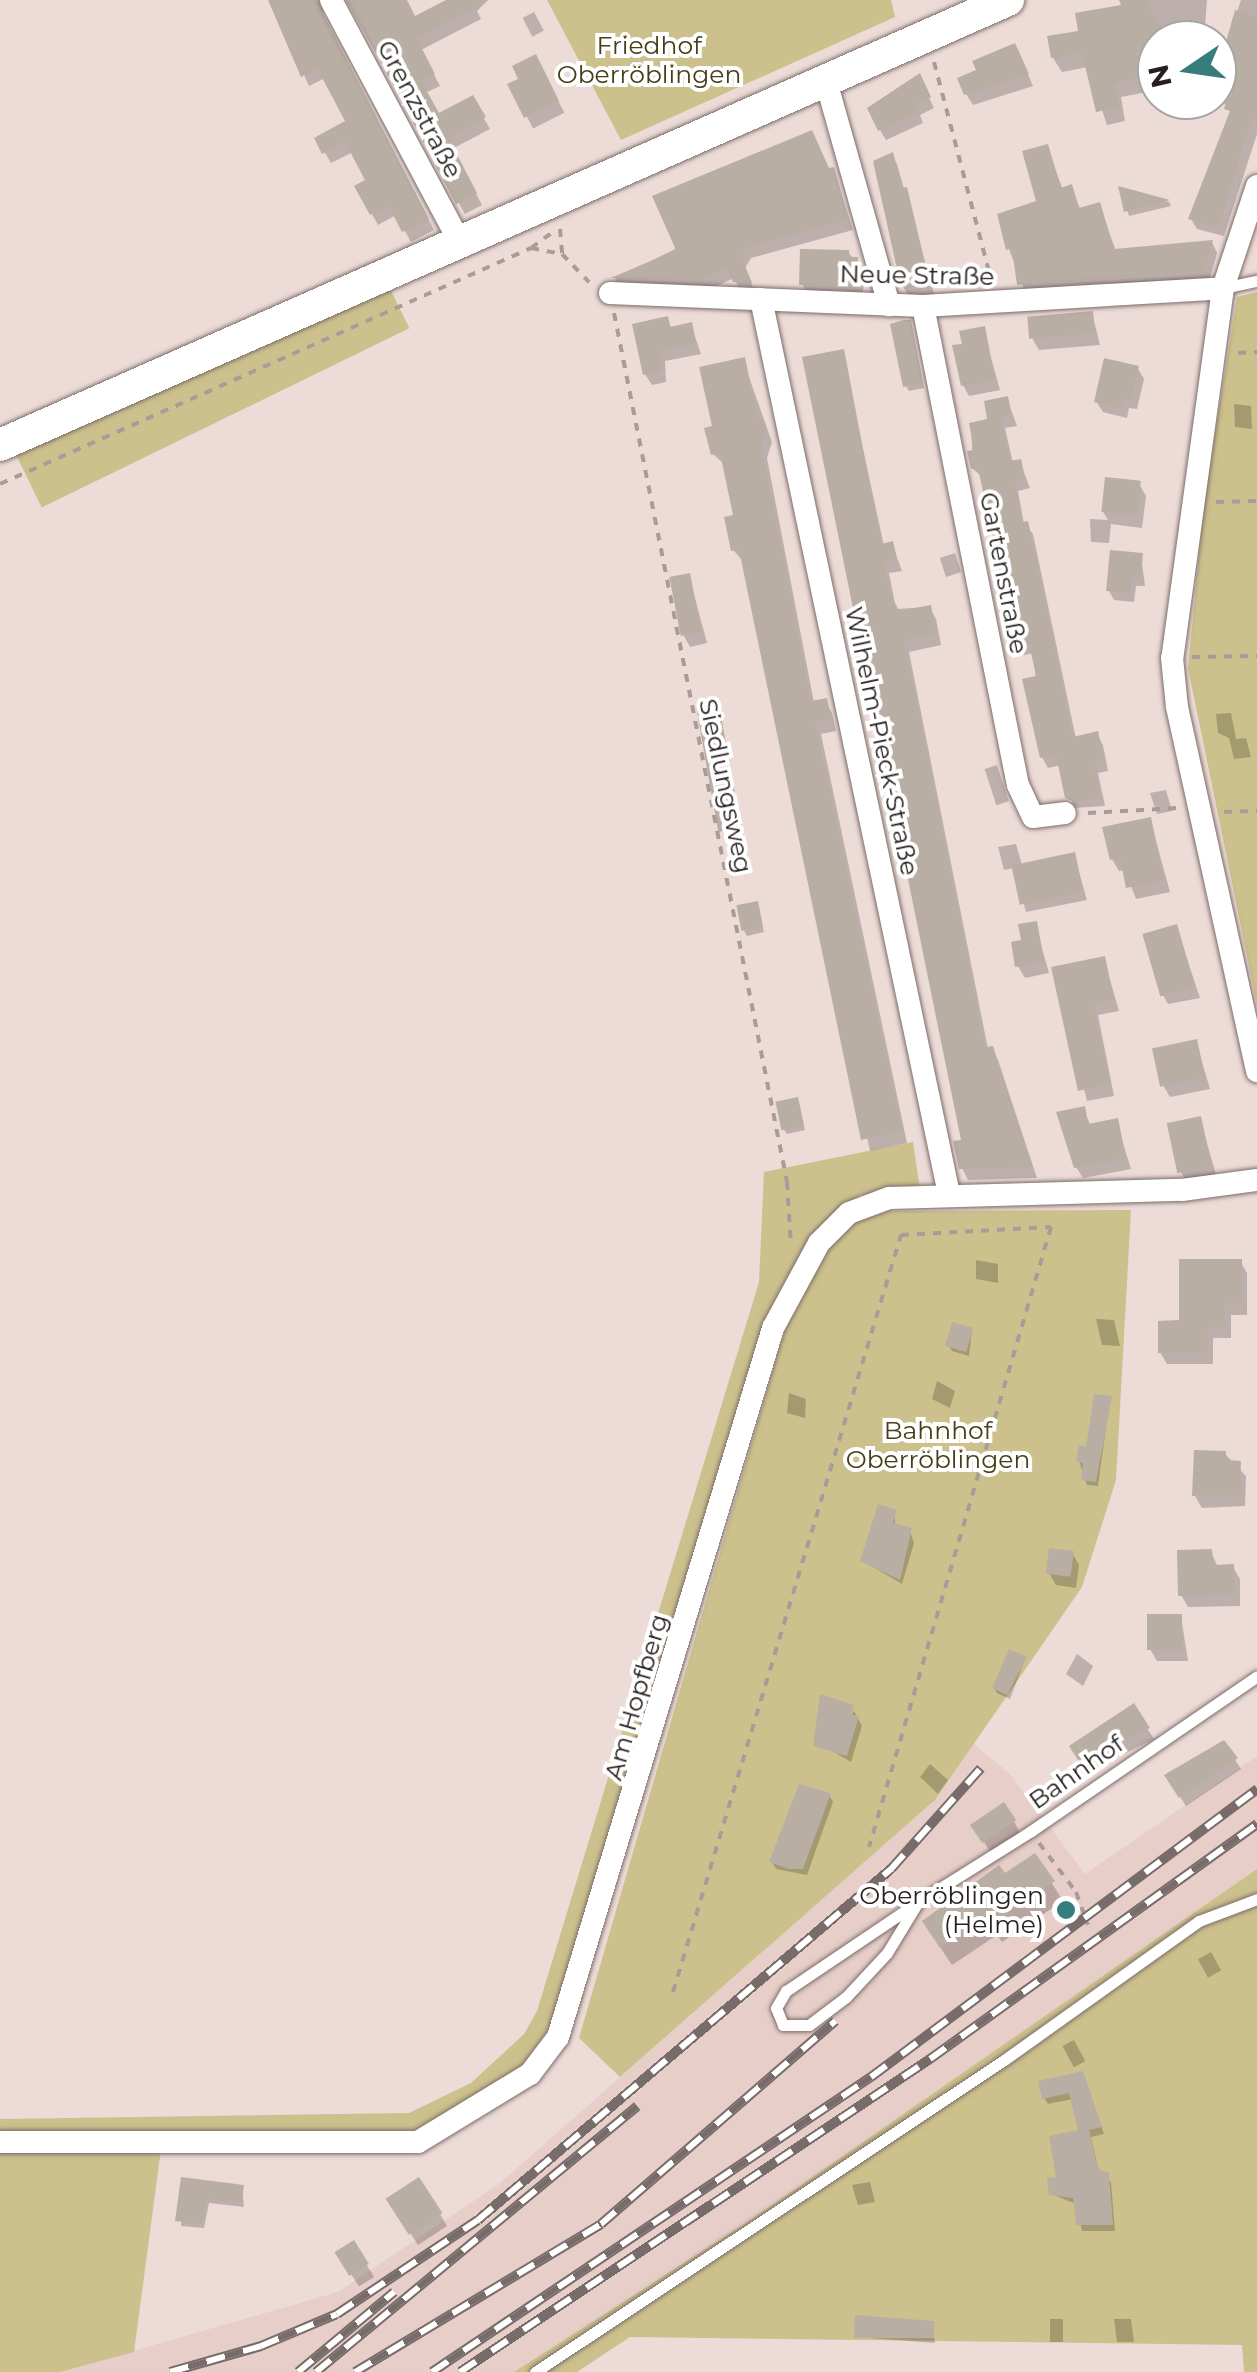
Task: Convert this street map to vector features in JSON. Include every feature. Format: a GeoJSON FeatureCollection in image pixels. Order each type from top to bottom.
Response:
{"type":"FeatureCollection","features":[{"type":"Feature","properties":{"kind":"main road"},"geometry":{"type":"LineString","coordinates":[[0,445],[1008,0]]}},
{"type":"Feature","properties":{"kind":"street","name":"Grenzstraße"},"geometry":{"type":"LineString","coordinates":[[330,0],[460,243]]}},
{"type":"Feature","properties":{"kind":"street"},"geometry":{"type":"LineString","coordinates":[[826,81],[889,305]]}},
{"type":"Feature","properties":{"kind":"street"},"geometry":{"type":"LineString","coordinates":[[1257,186],[1223,288],[1172,658],[1257,1071]]}},
{"type":"Feature","properties":{"kind":"street","name":"Neue Straße"},"geometry":{"type":"LineString","coordinates":[[610,293],[922,306],[1223,288]]}},
{"type":"Feature","properties":{"kind":"street","name":"Wilhelm-Pieck-Straße"},"geometry":{"type":"LineString","coordinates":[[761,298],[949,1194]]}},
{"type":"Feature","properties":{"kind":"street","name":"Gartenstraße"},"geometry":{"type":"LineString","coordinates":[[922,306],[1018,785],[1033,817],[1065,813]]}},
{"type":"Feature","properties":{"kind":"street","name":"Am Hopfberg"},"geometry":{"type":"LineString","coordinates":[[0,2142],[418,2142],[530,2074],[558,2037],[790,1288],[818,1243],[850,1212],[889,1198],[1182,1190],[1257,1180]]}},
{"type":"Feature","properties":{"kind":"lane"},"geometry":{"type":"LineString","coordinates":[[1223,288],[1257,281]]}},
{"type":"Feature","properties":{"kind":"lane","name":"Bahnhof"},"geometry":{"type":"LineString","coordinates":[[918,1902],[887,1952],[854,1989],[809,2026],[783,2025],[776,2008],[786,1991],[918,1902],[1030,1831],[1257,1676]]}},
{"type":"Feature","properties":{"kind":"lane"},"geometry":{"type":"LineString","coordinates":[[535,2372],[1004,2060],[1199,1921],[1257,1899]]}},
{"type":"Feature","properties":{"kind":"path"},"geometry":{"type":"LineString","coordinates":[[936,71],[997,304]]}},
{"type":"Feature","properties":{"kind":"path"},"geometry":{"type":"LineString","coordinates":[[559,226],[562,254],[582,278],[610,293]]}},
{"type":"Feature","properties":{"kind":"path"},"geometry":{"type":"LineString","coordinates":[[532,248],[562,254]]}},
{"type":"Feature","properties":{"kind":"path"},"geometry":{"type":"LineString","coordinates":[[0,484],[440,288]]}},
{"type":"Feature","properties":{"kind":"path","name":"Siedlungsweg"},"geometry":{"type":"LineString","coordinates":[[610,293],[787,1182],[790,1288]]}},
{"type":"Feature","properties":{"kind":"path"},"geometry":{"type":"LineString","coordinates":[[1232,353],[1235,336]]}},
{"type":"Feature","properties":{"kind":"path"},"geometry":{"type":"LineString","coordinates":[[1214,483],[1211,502],[1257,501]]}},
{"type":"Feature","properties":{"kind":"path"},"geometry":{"type":"LineString","coordinates":[[1197,671],[1198,640]]}},
{"type":"Feature","properties":{"kind":"path"},"geometry":{"type":"LineString","coordinates":[[1172,658],[1257,656]]}},
{"type":"Feature","properties":{"kind":"path"},"geometry":{"type":"LineString","coordinates":[[1206,810],[1219,794]]}},
{"type":"Feature","properties":{"kind":"path"},"geometry":{"type":"LineString","coordinates":[[1206,810],[1227,831]]}},
{"type":"Feature","properties":{"kind":"path"},"geometry":{"type":"LineString","coordinates":[[1065,813],[1150,815],[1257,810]]}},
{"type":"Feature","properties":{"kind":"path"},"geometry":{"type":"LineString","coordinates":[[673,1992],[901,1235],[1051,1227],[869,1848]]}},
{"type":"Feature","properties":{"kind":"path"},"geometry":{"type":"LineString","coordinates":[[1030,1831],[1076,1892],[1088,1926]]}},
{"type":"Feature","properties":{"kind":"shaded area"},"geometry":{"type":"Polygon","coordinates":[[[974,1744],[1010,1774],[1085,1874],[1257,1756],[1257,1869],[746,2223],[514,2372],[60,2372],[338,2292],[499,2184],[935,1800],[974,1744]]]}},
{"type":"Feature","properties":{"kind":"green space","name":"Friedhof Oberröblingen"},"geometry":{"type":"Polygon","coordinates":[[[547,0],[891,0],[895,17],[621,140],[547,0]]]}},
{"type":"Feature","properties":{"kind":"green space"},"geometry":{"type":"Polygon","coordinates":[[[376,260],[409,328],[42,508],[8,439],[376,260]]]}},
{"type":"Feature","properties":{"kind":"green space"},"geometry":{"type":"Polygon","coordinates":[[[1257,292],[1257,1005],[1188,668],[1204,502],[1237,297],[1257,292]]]}},
{"type":"Feature","properties":{"kind":"green space"},"geometry":{"type":"Polygon","coordinates":[[[913,1142],[920,1189],[860,1195],[803,1253],[554,2028],[528,2066],[420,2135],[0,2136],[0,2119],[409,2113],[471,2083],[524,2034],[537,2011],[759,1282],[764,1172],[913,1142]]]}},
{"type":"Feature","properties":{"kind":"green space","name":"Bahnhof Oberröblingen"},"geometry":{"type":"Polygon","coordinates":[[[1131,1210],[1116,1480],[1082,1587],[935,1800],[620,2077],[579,2038],[791,1308],[815,1262],[842,1230],[877,1211],[1131,1210]]]}},
{"type":"Feature","properties":{"kind":"green space"},"geometry":{"type":"Polygon","coordinates":[[[1257,1869],[1257,2372],[1244,2372],[1242,2345],[630,2337],[577,2372],[514,2372],[746,2223],[1257,1869]]]}},
{"type":"Feature","properties":{"kind":"green space"},"geometry":{"type":"Polygon","coordinates":[[[0,2149],[161,2149],[134,2352],[60,2372],[0,2372],[0,2149]]]}},
{"type":"Feature","properties":{"kind":"building"},"geometry":{"type":"Polygon","coordinates":[[[268,0],[316,0],[429,219],[402,232],[388,205],[370,215],[354,186],[365,180],[345,142],[322,154],[314,138],[345,121],[317,68],[301,77],[268,0]]]}},
{"type":"Feature","properties":{"kind":"building"},"geometry":{"type":"Polygon","coordinates":[[[348,0],[407,0],[415,16],[446,0],[489,0],[417,39],[435,74],[421,81],[439,113],[473,95],[486,117],[448,137],[477,193],[456,204],[348,0]]]}},
{"type":"Feature","properties":{"kind":"building"},"geometry":{"type":"Polygon","coordinates":[[[1119,0],[1147,0],[1156,20],[1137,20],[1137,79],[1114,83],[1119,107],[1096,112],[1082,53],[1051,58],[1047,36],[1078,31],[1075,13],[1121,5],[1119,0]]]}},
{"type":"Feature","properties":{"kind":"building"},"geometry":{"type":"Polygon","coordinates":[[[1235,10],[1257,17],[1257,120],[1251,118],[1219,227],[1188,219],[1226,120],[1237,120],[1237,20],[1232,20],[1235,10]]]}},
{"type":"Feature","properties":{"kind":"building"},"geometry":{"type":"Polygon","coordinates":[[[1015,43],[1029,74],[964,95],[957,78],[976,70],[972,61],[1015,43]]]}},
{"type":"Feature","properties":{"kind":"building"},"geometry":{"type":"Polygon","coordinates":[[[536,54],[559,101],[524,118],[507,84],[518,79],[512,66],[536,54]]]}},
{"type":"Feature","properties":{"kind":"building"},"geometry":{"type":"Polygon","coordinates":[[[920,73],[931,97],[916,104],[919,112],[878,131],[867,108],[920,73]]]}},
{"type":"Feature","properties":{"kind":"building"},"geometry":{"type":"Polygon","coordinates":[[[812,130],[829,168],[834,167],[849,219],[745,248],[741,256],[752,283],[733,282],[727,269],[703,279],[611,278],[676,250],[652,196],[812,130]]]}},
{"type":"Feature","properties":{"kind":"building"},"geometry":{"type":"Polygon","coordinates":[[[1048,144],[1061,188],[1072,184],[1079,208],[1100,202],[1114,249],[1213,240],[1204,271],[1017,285],[1012,248],[1006,250],[997,214],[1036,201],[1022,151],[1048,144]]]}},
{"type":"Feature","properties":{"kind":"building"},"geometry":{"type":"Polygon","coordinates":[[[893,152],[902,188],[907,187],[931,288],[901,287],[873,161],[893,152]]]}},
{"type":"Feature","properties":{"kind":"building"},"geometry":{"type":"Polygon","coordinates":[[[1118,186],[1170,200],[1124,212],[1118,186]]]}},
{"type":"Feature","properties":{"kind":"building"},"geometry":{"type":"Polygon","coordinates":[[[800,249],[849,250],[849,257],[858,257],[857,286],[799,285],[800,249]]]}},
{"type":"Feature","properties":{"kind":"building"},"geometry":{"type":"Polygon","coordinates":[[[1093,311],[1095,333],[1029,339],[1027,317],[1093,311]]]}},
{"type":"Feature","properties":{"kind":"building"},"geometry":{"type":"Polygon","coordinates":[[[668,316],[670,327],[692,322],[696,343],[660,350],[661,372],[643,375],[632,324],[668,316]]]}},
{"type":"Feature","properties":{"kind":"building"},"geometry":{"type":"Polygon","coordinates":[[[911,320],[923,383],[903,387],[890,324],[911,320]]]}},
{"type":"Feature","properties":{"kind":"building"},"geometry":{"type":"Polygon","coordinates":[[[985,326],[995,380],[961,386],[952,345],[962,344],[959,331],[985,326]]]}},
{"type":"Feature","properties":{"kind":"building"},"geometry":{"type":"Polygon","coordinates":[[[844,349],[881,544],[893,541],[897,559],[884,562],[891,595],[899,611],[931,605],[936,633],[904,640],[985,1047],[993,1046],[1032,1167],[959,1169],[953,1141],[961,1140],[802,357],[844,349]]]}},
{"type":"Feature","properties":{"kind":"building"},"geometry":{"type":"Polygon","coordinates":[[[745,357],[756,413],[766,428],[761,444],[811,701],[827,698],[831,719],[815,722],[902,1131],[861,1140],[739,550],[731,551],[724,517],[733,515],[720,453],[711,455],[704,428],[712,426],[699,367],[745,357]]]}},
{"type":"Feature","properties":{"kind":"building"},"geometry":{"type":"Polygon","coordinates":[[[1104,358],[1139,366],[1131,400],[1124,398],[1121,408],[1094,402],[1104,358]]]}},
{"type":"Feature","properties":{"kind":"building"},"geometry":{"type":"Polygon","coordinates":[[[1008,396],[1012,416],[1001,418],[1010,461],[1021,459],[1025,478],[1014,480],[1022,522],[1028,521],[1073,737],[1098,731],[1104,760],[1094,763],[1101,797],[1075,802],[1065,798],[1056,755],[1040,758],[1022,679],[1036,676],[1029,643],[1015,646],[978,468],[971,469],[967,451],[974,450],[969,423],[987,419],[984,401],[1008,396]]]}},
{"type":"Feature","properties":{"kind":"building"},"geometry":{"type":"Polygon","coordinates":[[[1105,477],[1141,481],[1137,516],[1101,512],[1105,477]]]}},
{"type":"Feature","properties":{"kind":"building"},"geometry":{"type":"Polygon","coordinates":[[[1110,550],[1143,553],[1141,577],[1132,577],[1130,593],[1106,591],[1110,550]]]}},
{"type":"Feature","properties":{"kind":"building"},"geometry":{"type":"Polygon","coordinates":[[[690,573],[701,632],[681,636],[669,577],[690,573]]]}},
{"type":"Feature","properties":{"kind":"building"},"geometry":{"type":"Polygon","coordinates":[[[719,704],[741,828],[718,832],[696,708],[719,704]]]}},
{"type":"Feature","properties":{"kind":"building"},"geometry":{"type":"Polygon","coordinates":[[[1151,817],[1164,880],[1126,888],[1120,858],[1110,860],[1102,827],[1151,817]]]}},
{"type":"Feature","properties":{"kind":"building"},"geometry":{"type":"Polygon","coordinates":[[[1075,852],[1083,891],[1020,905],[1011,866],[1075,852]]]}},
{"type":"Feature","properties":{"kind":"building"},"geometry":{"type":"Polygon","coordinates":[[[758,901],[763,927],[741,931],[736,905],[758,901]]]}},
{"type":"Feature","properties":{"kind":"building"},"geometry":{"type":"Polygon","coordinates":[[[1037,921],[1044,961],[1015,967],[1011,942],[1021,940],[1018,924],[1037,921]]]}},
{"type":"Feature","properties":{"kind":"building"},"geometry":{"type":"Polygon","coordinates":[[[1177,924],[1195,986],[1160,996],[1142,934],[1177,924]]]}},
{"type":"Feature","properties":{"kind":"building"},"geometry":{"type":"Polygon","coordinates":[[[1105,956],[1114,1000],[1093,1004],[1110,1084],[1078,1091],[1051,967],[1105,956]]]}},
{"type":"Feature","properties":{"kind":"building"},"geometry":{"type":"Polygon","coordinates":[[[1197,1039],[1205,1077],[1160,1087],[1152,1049],[1197,1039]]]}},
{"type":"Feature","properties":{"kind":"building"},"geometry":{"type":"Polygon","coordinates":[[[798,1097],[804,1125],[782,1130],[776,1102],[798,1097]]]}},
{"type":"Feature","properties":{"kind":"building"},"geometry":{"type":"Polygon","coordinates":[[[1085,1106],[1088,1124],[1118,1118],[1126,1158],[1074,1168],[1056,1112],[1085,1106]]]}},
{"type":"Feature","properties":{"kind":"building"},"geometry":{"type":"Polygon","coordinates":[[[1201,1116],[1212,1166],[1177,1173],[1167,1123],[1201,1116]]]}},
{"type":"Feature","properties":{"kind":"building"},"geometry":{"type":"Polygon","coordinates":[[[1179,1259],[1242,1259],[1242,1303],[1225,1303],[1225,1327],[1207,1327],[1207,1353],[1158,1353],[1158,1321],[1179,1320],[1179,1259]]]}},
{"type":"Feature","properties":{"kind":"building"},"geometry":{"type":"Polygon","coordinates":[[[952,1322],[973,1328],[966,1352],[945,1346],[952,1322]]]}},
{"type":"Feature","properties":{"kind":"building"},"geometry":{"type":"Polygon","coordinates":[[[1094,1394],[1112,1396],[1096,1482],[1081,1480],[1083,1463],[1076,1462],[1079,1445],[1086,1447],[1094,1394]]]}},
{"type":"Feature","properties":{"kind":"building"},"geometry":{"type":"Polygon","coordinates":[[[1194,1450],[1226,1451],[1226,1460],[1241,1461],[1240,1495],[1192,1496],[1194,1450]]]}},
{"type":"Feature","properties":{"kind":"building"},"geometry":{"type":"Polygon","coordinates":[[[878,1504],[897,1510],[893,1523],[912,1528],[900,1580],[860,1561],[878,1504]]]}},
{"type":"Feature","properties":{"kind":"building"},"geometry":{"type":"Polygon","coordinates":[[[1049,1548],[1074,1551],[1071,1577],[1046,1574],[1049,1548]]]}},
{"type":"Feature","properties":{"kind":"building"},"geometry":{"type":"Polygon","coordinates":[[[1212,1549],[1213,1565],[1234,1564],[1235,1594],[1178,1596],[1177,1550],[1212,1549]]]}},
{"type":"Feature","properties":{"kind":"building"},"geometry":{"type":"Polygon","coordinates":[[[1147,1614],[1182,1614],[1182,1650],[1147,1650],[1147,1614]]]}},
{"type":"Feature","properties":{"kind":"building"},"geometry":{"type":"Polygon","coordinates":[[[1009,1649],[1027,1657],[1007,1695],[992,1688],[1009,1649]]]}},
{"type":"Feature","properties":{"kind":"building"},"geometry":{"type":"Polygon","coordinates":[[[820,1694],[854,1705],[851,1714],[859,1716],[847,1756],[813,1746],[820,1694]]]}},
{"type":"Feature","properties":{"kind":"building"},"geometry":{"type":"Polygon","coordinates":[[[1134,1703],[1150,1728],[1080,1763],[1069,1746],[1134,1703]]]}},
{"type":"Feature","properties":{"kind":"building"},"geometry":{"type":"Polygon","coordinates":[[[1224,1740],[1238,1758],[1179,1798],[1164,1775],[1224,1740]]]}},
{"type":"Feature","properties":{"kind":"building"},"geometry":{"type":"Polygon","coordinates":[[[799,1784],[831,1793],[803,1869],[789,1869],[769,1862],[799,1784]]]}},
{"type":"Feature","properties":{"kind":"building"},"geometry":{"type":"Polygon","coordinates":[[[1004,1802],[1016,1820],[982,1843],[970,1825],[1004,1802]]]}},
{"type":"Feature","properties":{"kind":"building"},"geometry":{"type":"Polygon","coordinates":[[[1035,1853],[1055,1881],[990,1925],[984,1918],[940,1948],[922,1921],[999,1865],[1005,1873],[1035,1853]]]}},
{"type":"Feature","properties":{"kind":"building"},"geometry":{"type":"Polygon","coordinates":[[[1083,2071],[1102,2127],[1089,2130],[1098,2169],[1109,2173],[1113,2225],[1076,2225],[1073,2198],[1049,2195],[1047,2178],[1056,2177],[1049,2136],[1078,2130],[1069,2093],[1042,2099],[1038,2081],[1083,2071]]]}},
{"type":"Feature","properties":{"kind":"building"},"geometry":{"type":"Polygon","coordinates":[[[181,2177],[244,2185],[242,2202],[207,2199],[202,2224],[175,2221],[181,2177]]]}},
{"type":"Feature","properties":{"kind":"building"},"geometry":{"type":"Polygon","coordinates":[[[419,2177],[442,2213],[409,2235],[385,2199],[419,2177]]]}},
{"type":"Feature","properties":{"kind":"building"},"geometry":{"type":"Polygon","coordinates":[[[354,2240],[369,2264],[349,2276],[334,2252],[354,2240]]]}},
{"type":"Feature","properties":{"kind":"building"},"geometry":{"type":"Polygon","coordinates":[[[855,2315],[934,2321],[934,2338],[854,2338],[855,2315]]]}},
{"type":"Feature","properties":{"kind":"railway"},"geometry":{"type":"LineString","coordinates":[[170,2372],[261,2346],[337,2314],[478,2220],[891,1869],[981,1768]]}},
{"type":"Feature","properties":{"kind":"railway"},"geometry":{"type":"LineString","coordinates":[[432,2372],[871,2077],[1257,1789]]}},
{"type":"Feature","properties":{"kind":"railway"},"geometry":{"type":"LineString","coordinates":[[460,2372],[930,2059],[1257,1824]]}},
{"type":"Feature","properties":{"kind":"railway"},"geometry":{"type":"LineString","coordinates":[[355,2372],[601,2224],[835,2021]]}},
{"type":"Feature","properties":{"kind":"railway"},"geometry":{"type":"LineString","coordinates":[[316,2372],[637,2106]]}},
{"type":"Feature","properties":{"kind":"railway"},"geometry":{"type":"LineString","coordinates":[[298,2372],[394,2292]]}},
{"type":"Feature","properties":{"kind":"place","name":"Oberröblingen (Helme)"},"geometry":{"type":"Point","coordinates":[1066,1910]}}]}
